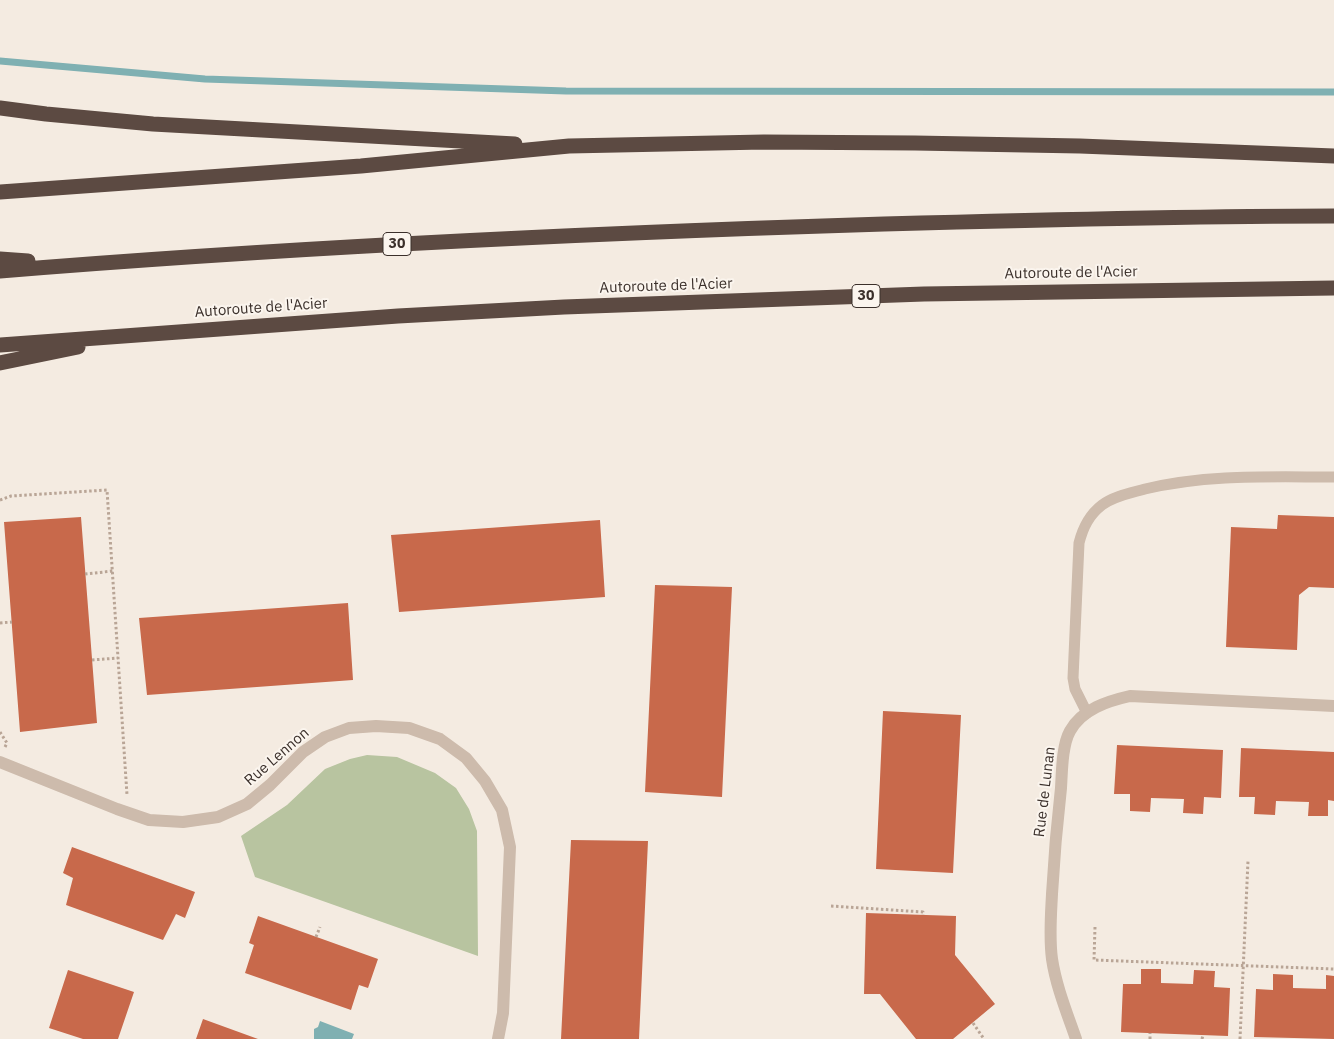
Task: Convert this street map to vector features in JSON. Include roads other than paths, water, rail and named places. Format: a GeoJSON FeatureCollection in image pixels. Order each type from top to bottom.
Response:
{"type":"FeatureCollection","features":[{"type":"Feature","properties":{"kind":"highway"},"geometry":{"type":"LineString","coordinates":[[0,108],[173,126],[569,146],[764,142],[915,143],[1080,146],[1334,156]]}},
{"type":"Feature","properties":{"kind":"highway"},"geometry":{"type":"LineString","coordinates":[[0,192],[361,166],[569,146]]}},
{"type":"Feature","properties":{"kind":"highway","name":"30"},"geometry":{"type":"LineString","coordinates":[[0,271],[360,246],[718,229],[1050,219],[1334,216]]}},
{"type":"Feature","properties":{"kind":"highway"},"geometry":{"type":"LineString","coordinates":[[0,259],[77,265]]}},
{"type":"Feature","properties":{"kind":"highway","name":"Autoroute de l'Acier"},"geometry":{"type":"LineString","coordinates":[[0,345],[398,316],[732,301],[1030,291],[1334,288]]}},
{"type":"Feature","properties":{"kind":"highway"},"geometry":{"type":"LineString","coordinates":[[0,363],[136,334]]}},
{"type":"Feature","properties":{"kind":"street","name":"Rue de Lunan"},"geometry":{"type":"LineString","coordinates":[[1076,1039],[1059,991],[1052,958],[1051,926],[1054,852],[1064,752],[1069,732],[1080,718],[1088,713],[1112,700],[1130,696],[1334,706]]}},
{"type":"Feature","properties":{"kind":"street","name":"Rue Lennon"},"geometry":{"type":"LineString","coordinates":[[0,762],[149,820],[183,822],[218,817],[247,804],[270,785],[303,752],[325,737],[349,728],[376,726],[409,728],[440,739],[466,758],[486,781],[502,810],[510,847],[503,1013],[498,1039]]}},
{"type":"Feature","properties":{"kind":"lane"},"geometry":{"type":"LineString","coordinates":[[1088,713],[1075,689],[1073,678],[1079,543],[1082,528],[1091,515],[1103,504],[1125,494],[1167,484],[1219,478],[1334,477]]}},
{"type":"Feature","properties":{"kind":"water"},"geometry":{"type":"Polygon","coordinates":[[[320,1021],[354,1034],[352,1039],[314,1039],[314,1029],[318,1027],[320,1021]]]}},
{"type":"Feature","properties":{"kind":"waterway"},"geometry":{"type":"LineString","coordinates":[[0,61],[205,79],[566,91],[1334,92]]}}]}
